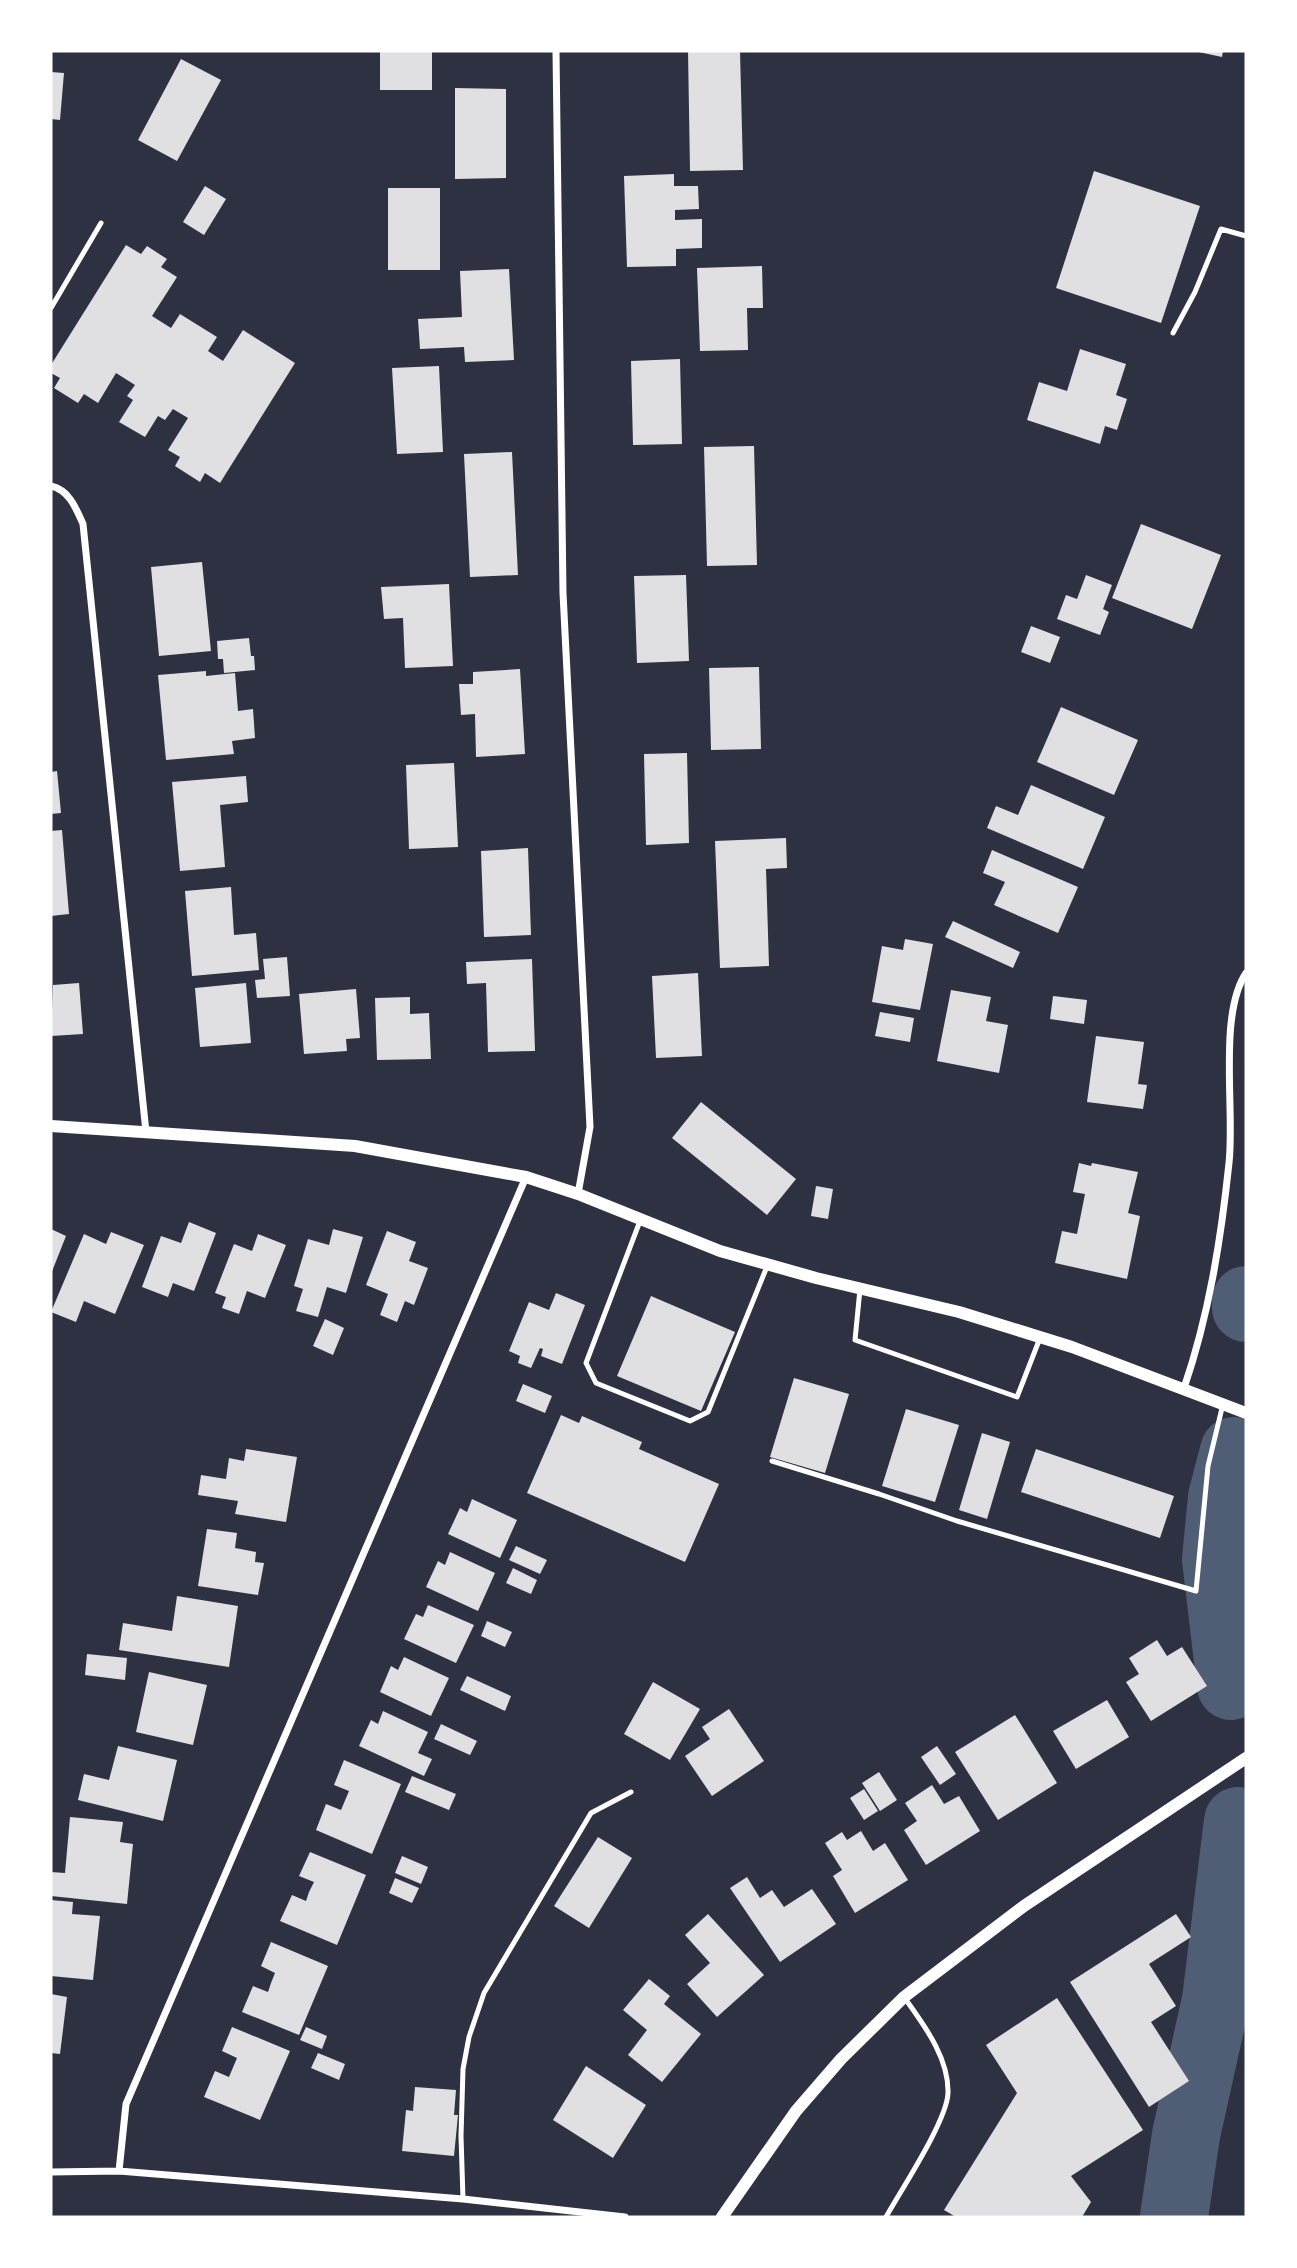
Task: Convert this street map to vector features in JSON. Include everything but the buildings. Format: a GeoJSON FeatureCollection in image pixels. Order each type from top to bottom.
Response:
{"type":"FeatureCollection","features":[{"type":"Feature","properties":{"kind":"street"},"geometry":{"type":"LineString","coordinates":[[556,51],[563,593],[590,1127],[578,1194]]}},
{"type":"Feature","properties":{"kind":"street"},"geometry":{"type":"LineString","coordinates":[[51,486],[57,487],[72,500],[83,524],[146,1132]]}},
{"type":"Feature","properties":{"kind":"street"},"geometry":{"type":"LineString","coordinates":[[1184,1388],[1201,1333],[1214,1269],[1230,1160],[1231,1019],[1240,983],[1246,973]]}},
{"type":"Feature","properties":{"kind":"street"},"geometry":{"type":"LineString","coordinates":[[51,1126],[355,1146],[526,1177],[578,1194],[720,1251],[860,1289],[959,1312],[1184,1388],[1246,1413]]}},
{"type":"Feature","properties":{"kind":"street"},"geometry":{"type":"LineString","coordinates":[[119,2171],[126,2104],[526,1177]]}},
{"type":"Feature","properties":{"kind":"street"},"geometry":{"type":"LineString","coordinates":[[722,2217],[796,2111],[841,2059],[904,1997],[1024,1906],[1246,1758]]}},
{"type":"Feature","properties":{"kind":"street"},"geometry":{"type":"LineString","coordinates":[[51,2172],[119,2171],[463,2199],[625,2217]]}},
{"type":"Feature","properties":{"kind":"lane"},"geometry":{"type":"LineString","coordinates":[[51,308],[101,223]]}},
{"type":"Feature","properties":{"kind":"lane"},"geometry":{"type":"LineString","coordinates":[[1173,332],[1195,292],[1221,229],[1246,236]]}},
{"type":"Feature","properties":{"kind":"lane"},"geometry":{"type":"LineString","coordinates":[[640,1220],[586,1363],[596,1383],[690,1422],[708,1412],[768,1265]]}},
{"type":"Feature","properties":{"kind":"lane"},"geometry":{"type":"LineString","coordinates":[[860,1289],[855,1340],[1017,1397],[1040,1338]]}},
{"type":"Feature","properties":{"kind":"lane"},"geometry":{"type":"LineString","coordinates":[[772,1461],[957,1521],[1196,1591],[1208,1466],[1223,1404]]}},
{"type":"Feature","properties":{"kind":"lane"},"geometry":{"type":"LineString","coordinates":[[463,2199],[463,2069],[469,2037],[484,1993],[591,1813],[631,1792]]}},
{"type":"Feature","properties":{"kind":"lane"},"geometry":{"type":"LineString","coordinates":[[886,2217],[935,2131],[948,2094],[944,2068],[929,2033],[904,1997]]}},
{"type":"Feature","properties":{"kind":"waterway"},"geometry":{"type":"LineString","coordinates":[[1246,1300],[1246,1308]]}},
{"type":"Feature","properties":{"kind":"waterway"},"geometry":{"type":"LineString","coordinates":[[1231,1686],[1216,1559],[1222,1497],[1234,1451]]}},
{"type":"Feature","properties":{"kind":"waterway"},"geometry":{"type":"LineString","coordinates":[[1174,2217],[1186,2135],[1216,2000],[1238,1821]]}}]}
